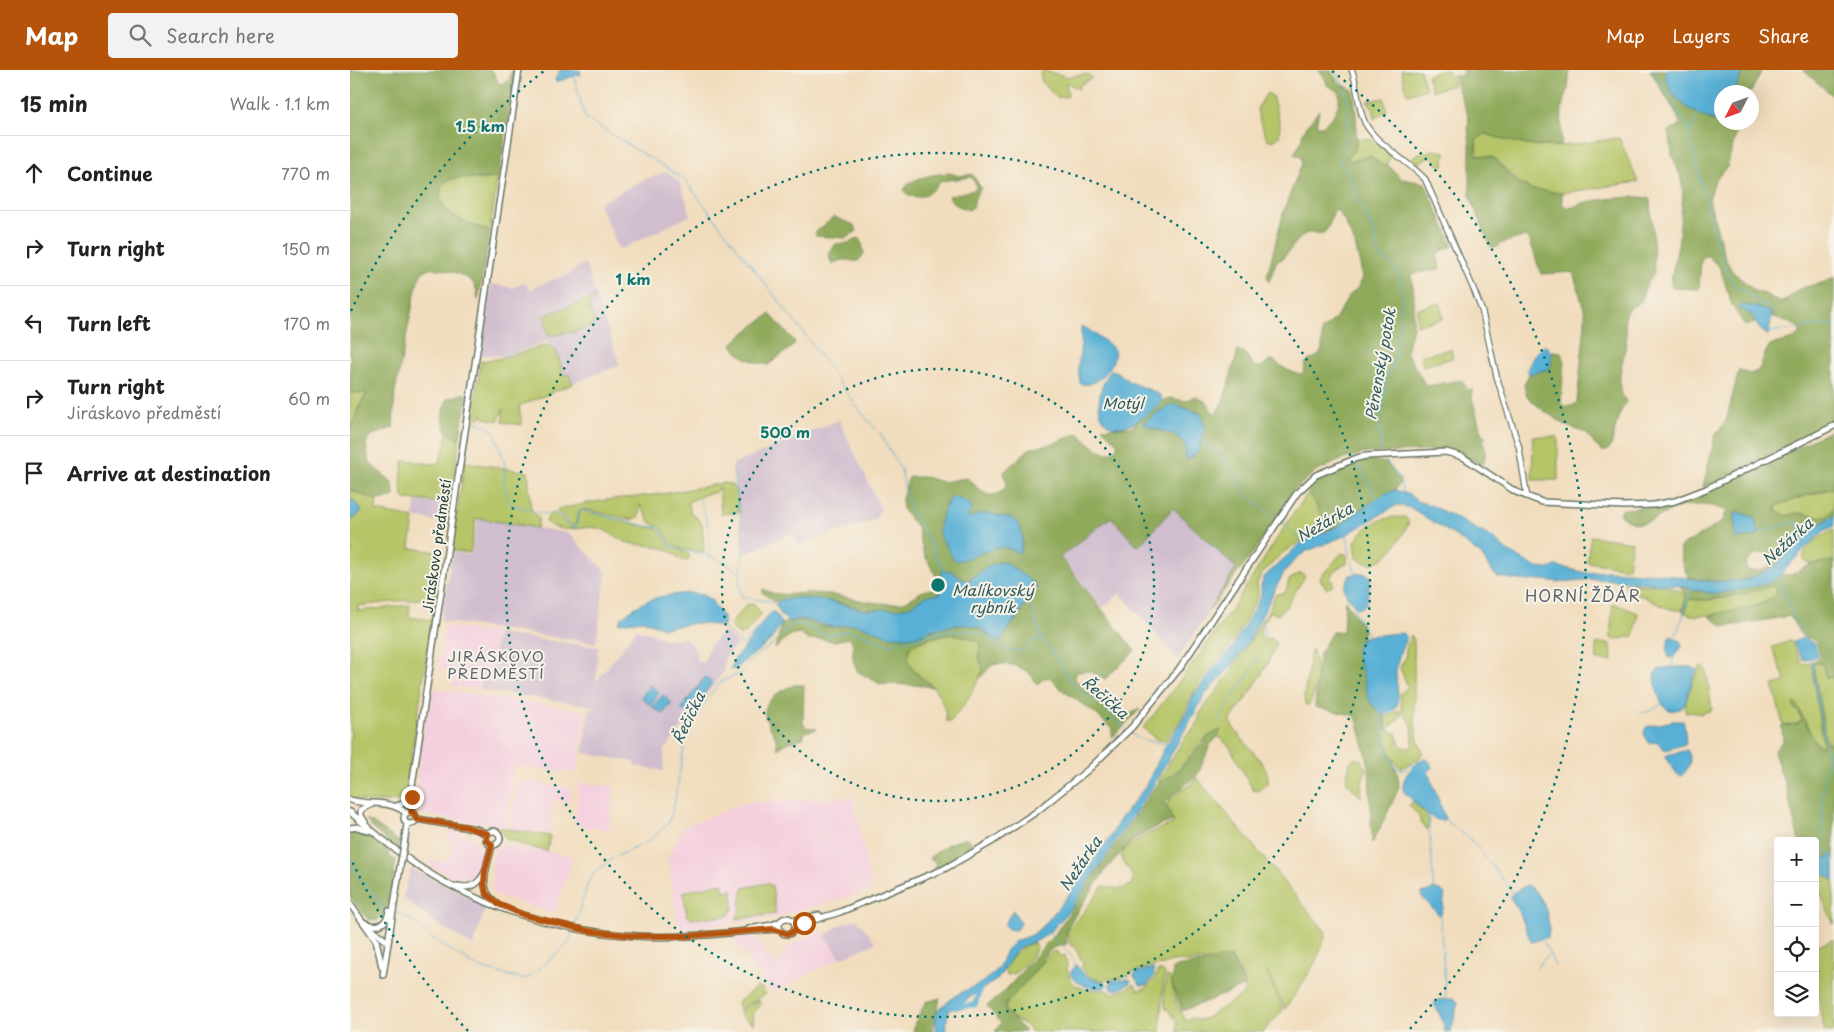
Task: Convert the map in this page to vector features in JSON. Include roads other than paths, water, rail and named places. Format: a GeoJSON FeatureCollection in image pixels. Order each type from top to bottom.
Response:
{"type":"FeatureCollection","features":[{"type":"Feature","properties":{"kind":"main road","name":"Jiráskovo předměstí"},"geometry":{"type":"LineString","coordinates":[[408,813],[519,70]]}},
{"type":"Feature","properties":{"kind":"main road"},"geometry":{"type":"LineString","coordinates":[[350,812],[375,834],[418,866],[448,883],[507,909],[568,926],[649,937],[688,936],[773,929],[788,934],[804,923],[840,912],[944,869],[993,841],[1053,800],[1107,753],[1132,727],[1174,676],[1297,493],[1316,475],[1351,459],[1366,456],[1446,452],[1463,457],[1527,496],[1543,502],[1639,506],[1664,503],[1706,490],[1834,426]]}},
{"type":"Feature","properties":{"kind":"main road"},"geometry":{"type":"LineString","coordinates":[[396,806],[405,803],[412,786]]}},
{"type":"Feature","properties":{"kind":"main road"},"geometry":{"type":"LineString","coordinates":[[350,800],[396,806],[416,815],[416,819]]}},
{"type":"Feature","properties":{"kind":"main road"},"geometry":{"type":"LineString","coordinates":[[369,829],[362,819],[360,812],[364,807],[373,803]]}},
{"type":"Feature","properties":{"kind":"main road"},"geometry":{"type":"LineString","coordinates":[[350,904],[376,940],[383,975],[407,824],[404,818],[408,813]]}},
{"type":"Feature","properties":{"kind":"main road"},"geometry":{"type":"LineString","coordinates":[[407,824],[413,824],[416,819]]}},
{"type":"Feature","properties":{"kind":"main road"},"geometry":{"type":"LineString","coordinates":[[416,819],[467,827],[488,834]]}},
{"type":"Feature","properties":{"kind":"main road"},"geometry":{"type":"LineString","coordinates":[[350,828],[361,828],[375,834]]}},
{"type":"Feature","properties":{"kind":"main road"},"geometry":{"type":"LineString","coordinates":[[493,831],[498,832],[500,836],[499,842],[492,845],[486,840],[488,834],[493,831]]}},
{"type":"Feature","properties":{"kind":"main road"},"geometry":{"type":"LineString","coordinates":[[492,845],[485,871],[486,893],[494,901],[507,909]]}},
{"type":"Feature","properties":{"kind":"main road"},"geometry":{"type":"LineString","coordinates":[[448,883],[463,887],[472,886],[478,882],[485,871]]}},
{"type":"Feature","properties":{"kind":"main road"},"geometry":{"type":"LineString","coordinates":[[364,922],[379,926],[388,918],[398,879]]}},
{"type":"Feature","properties":{"kind":"main road"},"geometry":{"type":"LineString","coordinates":[[736,932],[772,925],[786,918],[793,921],[854,906]]}},
{"type":"Feature","properties":{"kind":"main road"},"geometry":{"type":"LineString","coordinates":[[780,921],[780,930]]}},
{"type":"Feature","properties":{"kind":"main road"},"geometry":{"type":"LineString","coordinates":[[793,921],[795,928]]}},
{"type":"Feature","properties":{"kind":"main road"},"geometry":{"type":"LineString","coordinates":[[364,922],[388,942]]}},
{"type":"Feature","properties":{"kind":"main road"},"geometry":{"type":"LineString","coordinates":[[376,940],[381,943],[388,942]]}},
{"type":"Feature","properties":{"kind":"street"},"geometry":{"type":"LineString","coordinates":[[1352,70],[1359,104],[1366,125],[1380,141],[1414,167],[1424,179],[1474,290],[1482,311],[1497,378],[1519,447],[1527,496]]}},
{"type":"Feature","properties":{"kind":"water"},"geometry":{"type":"Polygon","coordinates":[[[560,70],[580,70],[581,74],[556,82],[555,79],[560,70]]]}},
{"type":"Feature","properties":{"kind":"water"},"geometry":{"type":"Polygon","coordinates":[[[1665,70],[1743,70],[1737,85],[1714,85],[1714,120],[1702,116],[1684,105],[1670,90],[1665,70]]]}},
{"type":"Feature","properties":{"kind":"water"},"geometry":{"type":"Polygon","coordinates":[[[1741,305],[1757,307],[1772,313],[1769,334],[1767,335],[1758,327],[1752,315],[1739,308],[1741,305]]]}},
{"type":"Feature","properties":{"kind":"water"},"geometry":{"type":"Polygon","coordinates":[[[1081,326],[1100,337],[1114,350],[1114,356],[1109,369],[1098,380],[1086,384],[1080,383],[1078,368],[1081,326]]]}},
{"type":"Feature","properties":{"kind":"water"},"geometry":{"type":"Polygon","coordinates":[[[1544,345],[1549,349],[1551,356],[1549,369],[1529,374],[1527,370],[1534,355],[1544,345]]]}},
{"type":"Feature","properties":{"kind":"water","name":"Motýl"},"geometry":{"type":"Polygon","coordinates":[[[1111,370],[1132,383],[1158,394],[1161,396],[1162,401],[1150,413],[1130,425],[1117,427],[1108,424],[1102,417],[1099,407],[1104,383],[1111,370]]]}},
{"type":"Feature","properties":{"kind":"water"},"geometry":{"type":"Polygon","coordinates":[[[1174,404],[1201,414],[1205,426],[1199,451],[1187,460],[1185,446],[1180,439],[1144,423],[1158,412],[1174,404]]]}},
{"type":"Feature","properties":{"kind":"water"},"geometry":{"type":"Polygon","coordinates":[[[1395,490],[1408,494],[1417,501],[1433,506],[1493,538],[1506,550],[1537,568],[1549,569],[1556,566],[1587,573],[1606,571],[1661,574],[1711,582],[1745,580],[1776,566],[1807,533],[1834,515],[1834,526],[1824,531],[1807,546],[1771,582],[1714,594],[1680,586],[1641,582],[1595,579],[1558,582],[1527,581],[1498,577],[1493,573],[1481,555],[1460,539],[1411,508],[1397,505],[1342,537],[1305,552],[1284,572],[1251,637],[1234,663],[1205,695],[1151,789],[1071,908],[1051,931],[1039,940],[1016,950],[998,979],[966,1000],[959,1009],[951,1009],[948,1013],[945,1032],[936,1032],[936,1014],[941,1007],[958,994],[981,983],[993,974],[999,967],[1006,950],[1015,941],[1032,935],[1045,924],[1111,836],[1119,821],[1145,787],[1165,747],[1187,712],[1193,696],[1234,645],[1261,596],[1261,586],[1264,577],[1301,543],[1336,527],[1384,494],[1395,490]]]}},
{"type":"Feature","properties":{"kind":"water"},"geometry":{"type":"Polygon","coordinates":[[[350,497],[362,511],[350,522],[350,497]]]}},
{"type":"Feature","properties":{"kind":"water"},"geometry":{"type":"Polygon","coordinates":[[[951,498],[958,498],[971,505],[972,508],[967,517],[970,518],[978,514],[987,513],[1010,518],[1015,521],[1022,534],[1020,552],[1002,547],[957,561],[952,557],[939,534],[943,513],[951,498]]]}},
{"type":"Feature","properties":{"kind":"water"},"geometry":{"type":"Polygon","coordinates":[[[1735,513],[1754,517],[1759,533],[1757,536],[1736,539],[1735,513]]]}},
{"type":"Feature","properties":{"kind":"water","name":"Malíkovský rybník"},"geometry":{"type":"Polygon","coordinates":[[[999,562],[1006,563],[1035,584],[1036,588],[999,643],[980,628],[969,625],[957,625],[931,630],[917,636],[904,637],[889,636],[855,624],[832,627],[801,619],[788,622],[782,616],[776,604],[781,600],[798,598],[819,599],[865,610],[899,609],[908,607],[926,596],[940,594],[947,585],[941,575],[943,570],[947,572],[950,570],[963,580],[968,581],[987,567],[999,562]]]}},
{"type":"Feature","properties":{"kind":"water"},"geometry":{"type":"Polygon","coordinates":[[[1363,573],[1370,576],[1370,582],[1366,604],[1357,608],[1347,596],[1344,588],[1350,575],[1363,573]]]}},
{"type":"Feature","properties":{"kind":"water"},"geometry":{"type":"Polygon","coordinates":[[[688,593],[703,595],[711,600],[723,617],[723,626],[696,623],[663,628],[643,620],[619,623],[623,616],[644,602],[688,593]]]}},
{"type":"Feature","properties":{"kind":"water"},"geometry":{"type":"Polygon","coordinates":[[[773,611],[782,624],[771,640],[734,670],[731,669],[734,659],[773,611]]]}},
{"type":"Feature","properties":{"kind":"water"},"geometry":{"type":"Polygon","coordinates":[[[1404,634],[1407,638],[1398,659],[1396,673],[1397,704],[1393,712],[1382,715],[1368,697],[1356,653],[1357,646],[1362,638],[1368,636],[1404,634]]]}},
{"type":"Feature","properties":{"kind":"water"},"geometry":{"type":"Polygon","coordinates":[[[1671,636],[1680,641],[1682,646],[1674,657],[1669,658],[1669,637],[1671,636]]]}},
{"type":"Feature","properties":{"kind":"water"},"geometry":{"type":"Polygon","coordinates":[[[1804,638],[1815,644],[1818,656],[1803,660],[1793,642],[1804,638]]]}},
{"type":"Feature","properties":{"kind":"water"},"geometry":{"type":"Polygon","coordinates":[[[1670,667],[1692,667],[1697,670],[1685,703],[1676,710],[1666,708],[1663,704],[1658,694],[1654,674],[1658,670],[1670,667]]]}},
{"type":"Feature","properties":{"kind":"water"},"geometry":{"type":"Polygon","coordinates":[[[705,677],[712,683],[688,714],[681,709],[705,677]]]}},
{"type":"Feature","properties":{"kind":"water"},"geometry":{"type":"Polygon","coordinates":[[[650,685],[659,692],[651,706],[641,697],[650,685]]]}},
{"type":"Feature","properties":{"kind":"water"},"geometry":{"type":"Polygon","coordinates":[[[663,695],[672,703],[663,714],[652,707],[663,695]]]}},
{"type":"Feature","properties":{"kind":"water"},"geometry":{"type":"Polygon","coordinates":[[[1673,721],[1683,721],[1685,744],[1665,750],[1658,742],[1648,743],[1644,733],[1646,727],[1673,721]]]}},
{"type":"Feature","properties":{"kind":"water"},"geometry":{"type":"Polygon","coordinates":[[[1687,750],[1690,757],[1689,764],[1681,776],[1677,774],[1666,758],[1667,755],[1687,750]]]}},
{"type":"Feature","properties":{"kind":"water"},"geometry":{"type":"Polygon","coordinates":[[[1424,758],[1432,766],[1428,771],[1445,818],[1443,821],[1427,814],[1404,792],[1405,777],[1424,758]]]}},
{"type":"Feature","properties":{"kind":"water"},"geometry":{"type":"Polygon","coordinates":[[[1834,855],[1834,880],[1819,869],[1819,860],[1834,855]]]}},
{"type":"Feature","properties":{"kind":"water"},"geometry":{"type":"Polygon","coordinates":[[[1527,885],[1542,900],[1549,923],[1548,937],[1531,942],[1519,911],[1510,897],[1514,892],[1527,885]]]}},
{"type":"Feature","properties":{"kind":"water"},"geometry":{"type":"Polygon","coordinates":[[[1434,889],[1441,890],[1445,894],[1440,916],[1421,896],[1422,893],[1434,889]]]}},
{"type":"Feature","properties":{"kind":"water"},"geometry":{"type":"Polygon","coordinates":[[[1013,910],[1021,924],[1016,930],[1008,929],[1004,925],[1013,910]]]}},
{"type":"Feature","properties":{"kind":"water"},"geometry":{"type":"Polygon","coordinates":[[[1076,965],[1089,977],[1105,982],[1107,985],[1104,988],[1099,988],[1080,984],[1070,973],[1076,965]]]}},
{"type":"Feature","properties":{"kind":"water"},"geometry":{"type":"Polygon","coordinates":[[[1153,968],[1154,976],[1147,985],[1140,985],[1134,976],[1135,973],[1153,968]]]}},
{"type":"Feature","properties":{"kind":"water"},"geometry":{"type":"Polygon","coordinates":[[[1131,980],[1130,983],[1120,989],[1112,990],[1110,986],[1111,981],[1131,980]]]}},
{"type":"Feature","properties":{"kind":"water"},"geometry":{"type":"Polygon","coordinates":[[[1454,999],[1458,1002],[1451,1032],[1445,1032],[1443,1022],[1434,1003],[1438,1000],[1454,999]]]}},
{"type":"Feature","properties":{"kind":"waterway","name":"Pěnenský potok"},"geometry":{"type":"LineString","coordinates":[[1335,70],[1346,94],[1349,109],[1348,125],[1339,154],[1339,161],[1353,180],[1357,199],[1375,233],[1379,255],[1397,269],[1403,296],[1396,355],[1386,382],[1380,432],[1381,452]]}},
{"type":"Feature","properties":{"kind":"waterway"},"geometry":{"type":"LineString","coordinates":[[1653,70],[1689,131],[1704,195],[1725,269],[1734,285],[1772,312]]}},
{"type":"Feature","properties":{"kind":"waterway"},"geometry":{"type":"LineString","coordinates":[[574,76],[585,118],[684,179],[805,335],[863,415],[880,433],[901,470],[910,510],[920,524],[944,571]]}},
{"type":"Feature","properties":{"kind":"waterway"},"geometry":{"type":"LineString","coordinates":[[1689,131],[1699,115]]}},
{"type":"Feature","properties":{"kind":"waterway"},"geometry":{"type":"LineString","coordinates":[[1769,332],[1834,324]]}},
{"type":"Feature","properties":{"kind":"waterway"},"geometry":{"type":"LineString","coordinates":[[469,420],[480,423],[494,431],[505,463],[504,483],[510,504],[543,514],[556,513],[572,527],[576,527],[581,510],[645,526],[659,527],[672,547],[708,556],[733,567],[741,574],[739,586],[742,597],[773,602],[778,609]]}},
{"type":"Feature","properties":{"kind":"waterway"},"geometry":{"type":"LineString","coordinates":[[1202,442],[1217,452],[1252,499],[1277,518]]}},
{"type":"Feature","properties":{"kind":"waterway","name":"Pěnenský potok"},"geometry":{"type":"LineString","coordinates":[[1384,458],[1400,480],[1403,493]]}},
{"type":"Feature","properties":{"kind":"waterway"},"geometry":{"type":"LineString","coordinates":[[1359,466],[1378,500]]}},
{"type":"Feature","properties":{"kind":"waterway"},"geometry":{"type":"LineString","coordinates":[[733,470],[742,535],[743,560],[741,573]]}},
{"type":"Feature","properties":{"kind":"waterway"},"geometry":{"type":"LineString","coordinates":[[700,499],[708,525],[710,555]]}},
{"type":"Feature","properties":{"kind":"waterway","name":"Nežárka"},"geometry":{"type":"LineString","coordinates":[[1280,520],[1302,541]]}},
{"type":"Feature","properties":{"kind":"waterway","name":"Nežárka"},"geometry":{"type":"LineString","coordinates":[[1759,532],[1797,522],[1799,530],[1804,537]]}},
{"type":"Feature","properties":{"kind":"waterway"},"geometry":{"type":"LineString","coordinates":[[1347,534],[1350,556],[1356,574]]}},
{"type":"Feature","properties":{"kind":"waterway"},"geometry":{"type":"LineString","coordinates":[[1778,575],[1803,639]]}},
{"type":"Feature","properties":{"kind":"waterway"},"geometry":{"type":"LineString","coordinates":[[1675,637],[1683,617],[1690,589]]}},
{"type":"Feature","properties":{"kind":"waterway"},"geometry":{"type":"LineString","coordinates":[[1026,603],[1031,608],[1042,639]]}},
{"type":"Feature","properties":{"kind":"waterway"},"geometry":{"type":"LineString","coordinates":[[1354,605],[1355,612],[1368,638]]}},
{"type":"Feature","properties":{"kind":"waterway"},"geometry":{"type":"LineString","coordinates":[[1261,619],[1265,640]]}},
{"type":"Feature","properties":{"kind":"waterway"},"geometry":{"type":"LineString","coordinates":[[719,624],[743,645],[758,629]]}},
{"type":"Feature","properties":{"kind":"waterway","name":"Řečička"},"geometry":{"type":"LineString","coordinates":[[575,926],[588,883],[595,872],[613,858],[649,841],[668,824],[674,805],[685,742],[708,697],[720,682],[743,672],[753,658],[772,645],[792,624],[803,625],[829,635],[847,631],[860,633],[889,645],[945,631],[970,631],[984,634],[996,645],[1011,651],[1025,650],[1032,641],[1042,639],[1048,645],[1072,683],[1085,695],[1097,702],[1125,729]]}},
{"type":"Feature","properties":{"kind":"waterway"},"geometry":{"type":"LineString","coordinates":[[1218,722],[1259,654]]}},
{"type":"Feature","properties":{"kind":"waterway"},"geometry":{"type":"LineString","coordinates":[[1672,667],[1673,658]]}},
{"type":"Feature","properties":{"kind":"waterway"},"geometry":{"type":"LineString","coordinates":[[1811,659],[1827,757],[1823,794],[1822,845],[1831,856]]}},
{"type":"Feature","properties":{"kind":"waterway"},"geometry":{"type":"LineString","coordinates":[[1641,713],[1650,711],[1663,704]]}},
{"type":"Feature","properties":{"kind":"waterway"},"geometry":{"type":"LineString","coordinates":[[1382,715],[1386,745],[1391,760],[1400,770],[1406,769],[1412,764],[1413,767]]}},
{"type":"Feature","properties":{"kind":"waterway","name":"Řečička"},"geometry":{"type":"LineString","coordinates":[[1128,732],[1142,740],[1168,744]]}},
{"type":"Feature","properties":{"kind":"waterway"},"geometry":{"type":"LineString","coordinates":[[1428,814],[1434,889]]}},
{"type":"Feature","properties":{"kind":"waterway"},"geometry":{"type":"LineString","coordinates":[[1444,819],[1472,841],[1513,892]]}},
{"type":"Feature","properties":{"kind":"waterway","name":"Řečička"},"geometry":{"type":"LineString","coordinates":[[350,858],[360,878],[379,901],[383,909],[388,910]]}},
{"type":"Feature","properties":{"kind":"waterway","name":"Řečička"},"geometry":{"type":"LineString","coordinates":[[394,911],[415,922],[430,937],[477,967],[523,979],[528,978],[568,944],[573,929]]}},
{"type":"Feature","properties":{"kind":"waterway"},"geometry":{"type":"LineString","coordinates":[[1440,915],[1446,998]]}},
{"type":"Feature","properties":{"kind":"waterway"},"geometry":{"type":"LineString","coordinates":[[1048,933],[1069,953],[1076,965]]}},
{"type":"Feature","properties":{"kind":"waterway"},"geometry":{"type":"LineString","coordinates":[[1543,940],[1555,966]]}},
{"type":"Feature","properties":{"kind":"waterway"},"geometry":{"type":"LineString","coordinates":[[1537,967],[1548,955]]}},
{"type":"Feature","properties":{"kind":"waterway"},"geometry":{"type":"LineString","coordinates":[[954,1007],[975,1005],[981,986]]}},
{"type":"Feature","properties":{"kind":"district","name":"HORNÍ ŽĎÁR"},"geometry":{"type":"Point","coordinates":[1583,596]}},
{"type":"Feature","properties":{"kind":"district","name":"JIRÁSKOVO PŘEDMĚSTÍ"},"geometry":{"type":"Point","coordinates":[496,666]}}]}
